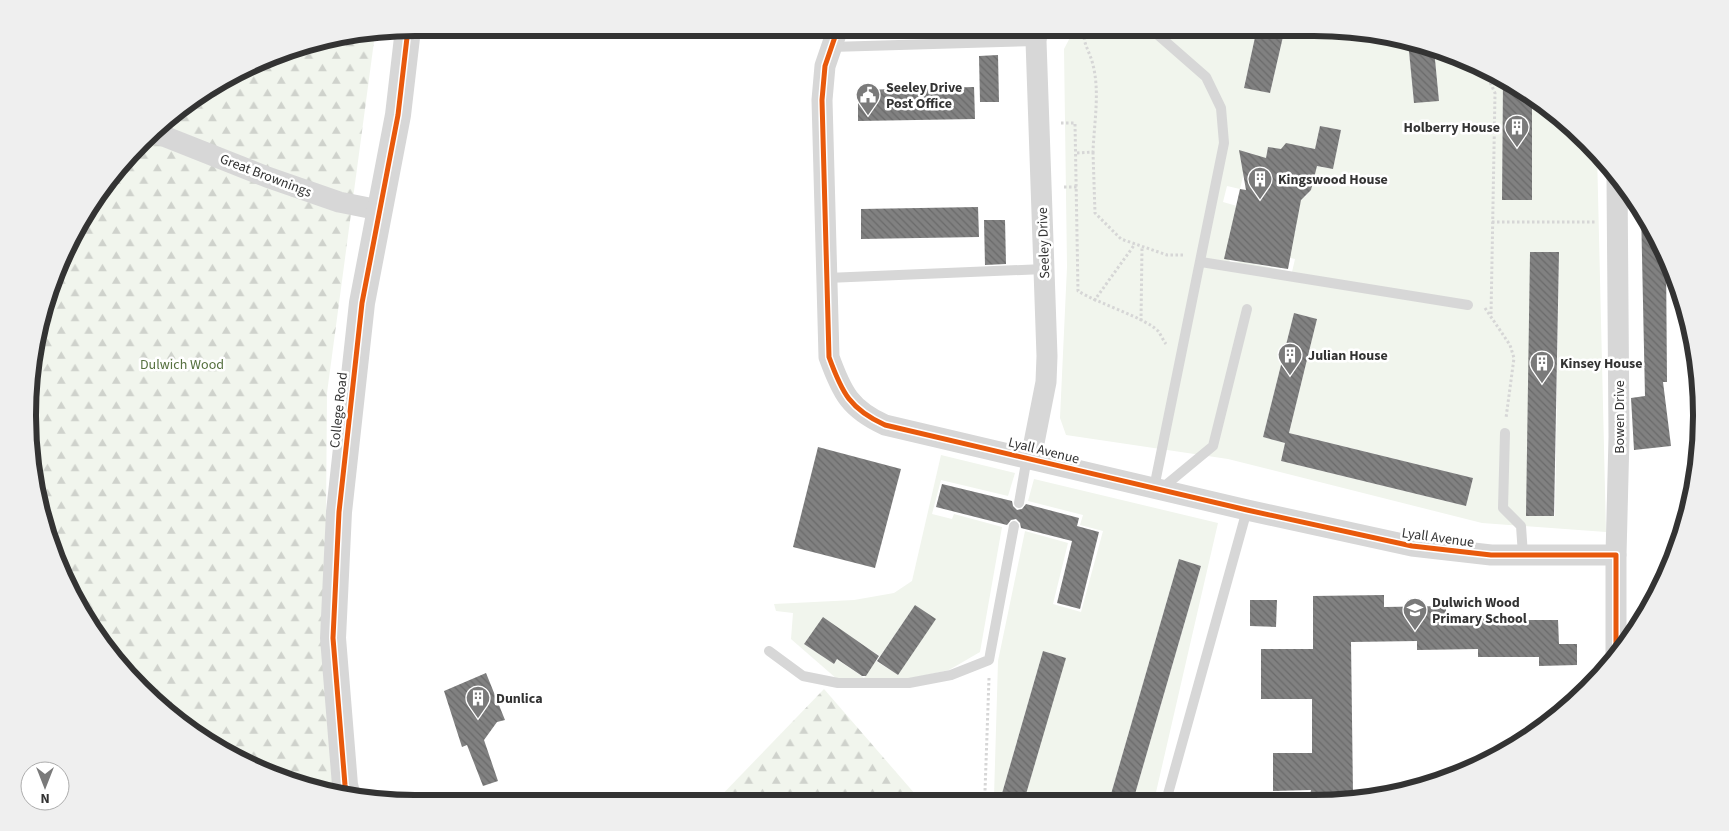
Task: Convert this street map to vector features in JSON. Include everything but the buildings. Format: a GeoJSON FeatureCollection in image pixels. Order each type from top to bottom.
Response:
{"type":"FeatureCollection","features":[{"type":"Feature","properties":{"kind":"street","name":"College Road"},"geometry":{"type":"LineString","coordinates":[[346,788],[337,706],[332,612],[349,405],[362,303],[398,115],[407,36]]}},
{"type":"Feature","properties":{"kind":"street","name":"Lyall Avenue"},"geometry":{"type":"LineString","coordinates":[[835,36],[825,66],[822,100],[830,357],[838,382],[864,415],[885,425],[1247,510],[1412,546],[1459,553],[1616,555]]}},
{"type":"Feature","properties":{"kind":"street","name":"Seeley Drive"},"geometry":{"type":"LineString","coordinates":[[1029,458],[1046,382],[1037,36]]}},
{"type":"Feature","properties":{"kind":"street","name":"Great Brownings"},"geometry":{"type":"LineString","coordinates":[[160,135],[330,199],[379,210]]}},
{"type":"Feature","properties":{"kind":"street","name":"Bowen Drive"},"geometry":{"type":"LineString","coordinates":[[1616,643],[1619,438],[1617,189]]}},
{"type":"Feature","properties":{"kind":"lane"},"geometry":{"type":"LineString","coordinates":[[831,48],[1008,36]]}},
{"type":"Feature","properties":{"kind":"lane"},"geometry":{"type":"LineString","coordinates":[[1157,488],[1224,144],[1221,108],[1206,77],[1159,36]]}},
{"type":"Feature","properties":{"kind":"lane"},"geometry":{"type":"LineString","coordinates":[[1202,258],[1468,304]]}},
{"type":"Feature","properties":{"kind":"lane"},"geometry":{"type":"LineString","coordinates":[[827,278],[1044,269]]}},
{"type":"Feature","properties":{"kind":"lane"},"geometry":{"type":"LineString","coordinates":[[1157,488],[1213,446],[1247,309]]}},
{"type":"Feature","properties":{"kind":"lane"},"geometry":{"type":"LineString","coordinates":[[1505,433],[1503,508],[1521,526],[1523,555]]}},
{"type":"Feature","properties":{"kind":"lane"},"geometry":{"type":"LineString","coordinates":[[1019,503],[1029,458]]}},
{"type":"Feature","properties":{"kind":"lane"},"geometry":{"type":"LineString","coordinates":[[1168,795],[1247,510]]}},
{"type":"Feature","properties":{"kind":"lane"},"geometry":{"type":"LineString","coordinates":[[768,651],[803,676],[838,683],[910,683],[951,675],[989,660],[1014,526]]}},
{"type":"Feature","properties":{"kind":"path"},"geometry":{"type":"LineString","coordinates":[[1082,36],[1093,64],[1096,81],[1093,152],[1095,213],[1121,239],[1167,255],[1202,258]]}},
{"type":"Feature","properties":{"kind":"path"},"geometry":{"type":"LineString","coordinates":[[1488,79],[1494,93],[1491,316]]}},
{"type":"Feature","properties":{"kind":"path"},"geometry":{"type":"LineString","coordinates":[[1075,123],[1078,291],[1094,301],[1158,330],[1179,371]]}},
{"type":"Feature","properties":{"kind":"path"},"geometry":{"type":"LineString","coordinates":[[1077,153],[1093,152]]}},
{"type":"Feature","properties":{"kind":"path"},"geometry":{"type":"LineString","coordinates":[[1492,222],[1617,222]]}},
{"type":"Feature","properties":{"kind":"path"},"geometry":{"type":"LineString","coordinates":[[1094,301],[1135,244]]}},
{"type":"Feature","properties":{"kind":"path"},"geometry":{"type":"LineString","coordinates":[[1141,321],[1142,247]]}},
{"type":"Feature","properties":{"kind":"path"},"geometry":{"type":"LineString","coordinates":[[1484,307],[1510,345],[1514,358],[1507,407]]}},
{"type":"Feature","properties":{"kind":"path"},"geometry":{"type":"LineString","coordinates":[[986,795],[985,791],[989,660]]}},
{"type":"Feature","properties":{"kind":"green space"},"geometry":{"type":"Polygon","coordinates":[[[1071,36],[1255,36],[1244,87],[1270,93],[1283,36],[1363,39],[1409,48],[1414,103],[1439,100],[1435,56],[1481,75],[1503,87],[1502,200],[1532,200],[1532,106],[1564,130],[1597,163],[1606,532],[1482,523],[1228,459],[1066,435],[1060,418],[1067,267],[1064,49],[1071,36]],[[1320,126],[1314,156],[1268,147],[1265,163],[1255,161],[1253,154],[1247,152],[1240,156],[1242,167],[1245,168],[1240,189],[1227,186],[1223,202],[1237,206],[1226,255],[1231,263],[1240,261],[1292,272],[1295,259],[1281,256],[1295,232],[1297,223],[1292,222],[1298,195],[1305,197],[1311,190],[1313,182],[1309,175],[1311,165],[1333,169],[1341,130],[1320,126]],[[1559,253],[1526,516],[1555,516],[1559,253]],[[1294,313],[1263,437],[1285,443],[1281,461],[1466,506],[1473,478],[1289,433],[1317,319],[1294,313]]]}},
{"type":"Feature","properties":{"kind":"green space","name":"Dulwich Wood"},"geometry":{"type":"Polygon","coordinates":[[[374,38],[327,393],[325,647],[333,785],[294,775],[248,756],[205,731],[165,701],[147,684],[130,666],[87,605],[75,583],[56,537],[49,514],[39,465],[36,416],[39,366],[49,317],[56,294],[75,248],[100,205],[130,165],[147,147],[165,130],[205,100],[248,75],[270,65],[317,49],[374,38]]]}},
{"type":"Feature","properties":{"kind":"green space"},"geometry":{"type":"Polygon","coordinates":[[[941,455],[1015,473],[1008,496],[941,480],[932,514],[952,519],[954,514],[1002,527],[980,652],[949,670],[908,679],[837,679],[791,639],[793,613],[776,611],[774,604],[854,600],[894,593],[912,581],[941,455]],[[915,605],[880,656],[823,618],[804,644],[834,664],[837,659],[864,678],[876,661],[898,675],[915,605]]]}},
{"type":"Feature","properties":{"kind":"green space"},"geometry":{"type":"Polygon","coordinates":[[[1034,479],[1218,523],[1155,795],[1135,795],[1201,566],[1179,559],[1111,795],[1026,795],[1065,658],[1043,651],[1002,795],[994,795],[998,661],[1025,531],[1068,543],[1053,604],[1081,612],[1103,531],[1080,525],[1083,515],[1028,501],[1034,479]]]}},
{"type":"Feature","properties":{"kind":"green space"},"geometry":{"type":"Polygon","coordinates":[[[824,689],[916,795],[722,795],[824,689]]]}},
{"type":"Feature","properties":{"kind":"cycle path"},"geometry":{"type":"LineString","coordinates":[[346,788],[333,638],[339,512],[362,303],[398,115],[407,36]]}},
{"type":"Feature","properties":{"kind":"cycle path"},"geometry":{"type":"LineString","coordinates":[[835,36],[825,66],[822,100],[829,357],[843,390],[863,413],[885,425],[1247,510],[1412,546],[1491,555],[1616,555],[1616,643]]}},
{"type":"Feature","properties":{"kind":"place","name":"Seeley Drive Post Office"},"geometry":{"type":"Point","coordinates":[868,116]}},
{"type":"Feature","properties":{"kind":"place","name":"Holberry House"},"geometry":{"type":"Point","coordinates":[1517,148]}},
{"type":"Feature","properties":{"kind":"place","name":"Kingswood House"},"geometry":{"type":"Point","coordinates":[1260,200]}},
{"type":"Feature","properties":{"kind":"place","name":"Julian House"},"geometry":{"type":"Point","coordinates":[1290,376]}},
{"type":"Feature","properties":{"kind":"place","name":"Kinsey House"},"geometry":{"type":"Point","coordinates":[1542,384]}},
{"type":"Feature","properties":{"kind":"place","name":"Dulwich Wood Primary School"},"geometry":{"type":"Point","coordinates":[1415,631]}},
{"type":"Feature","properties":{"kind":"place","name":"Dunlica"},"geometry":{"type":"Point","coordinates":[478,719]}}]}
